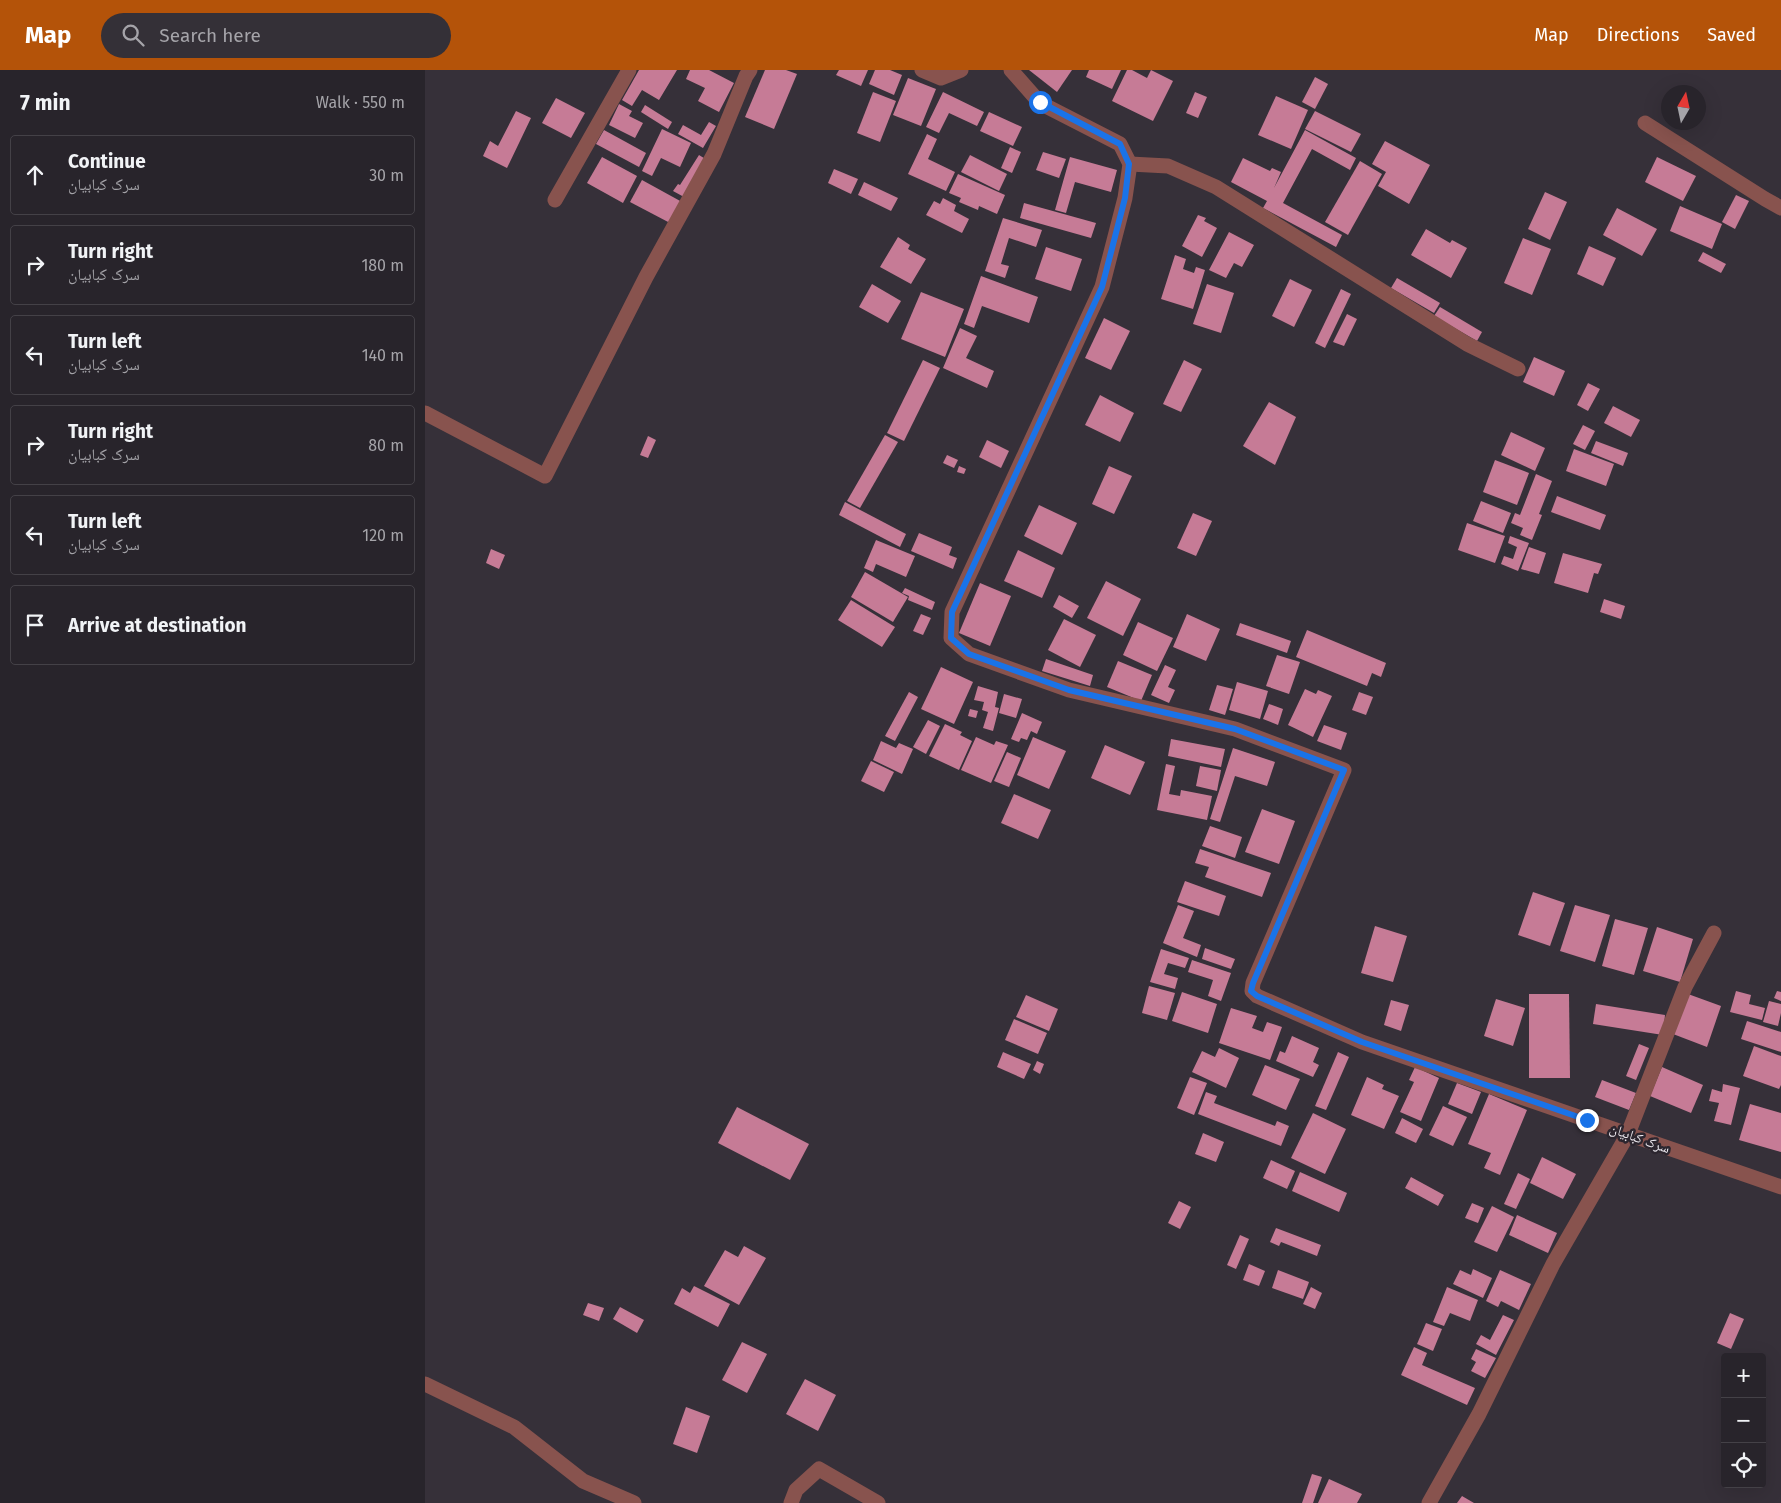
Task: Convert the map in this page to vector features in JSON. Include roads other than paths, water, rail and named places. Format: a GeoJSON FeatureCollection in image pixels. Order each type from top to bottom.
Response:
{"type":"FeatureCollection","features":[{"type":"Feature","properties":{"kind":"street"},"geometry":{"type":"LineString","coordinates":[[555,200],[629,70]]}},
{"type":"Feature","properties":{"kind":"street"},"geometry":{"type":"LineString","coordinates":[[425,413],[545,476],[646,277],[714,154],[750,70]]}},
{"type":"Feature","properties":{"kind":"street"},"geometry":{"type":"LineString","coordinates":[[922,70],[941,78],[961,70]]}},
{"type":"Feature","properties":{"kind":"street"},"geometry":{"type":"LineString","coordinates":[[1011,70],[1040,102],[1120,144],[1129,164],[1168,166],[1216,187],[1467,344],[1518,369]]}},
{"type":"Feature","properties":{"kind":"street"},"geometry":{"type":"LineString","coordinates":[[1645,123],[1765,200],[1781,208]]}},
{"type":"Feature","properties":{"kind":"street","name":"سرک کبابیان"},"geometry":{"type":"LineString","coordinates":[[1129,164],[1125,198],[1102,287],[952,612],[951,638],[969,654],[1069,690],[1235,729],[1344,770],[1253,983],[1251,991],[1257,996],[1362,1042],[1781,1187]]}},
{"type":"Feature","properties":{"kind":"street"},"geometry":{"type":"LineString","coordinates":[[1429,1503],[1479,1414],[1553,1264],[1628,1134],[1685,987],[1713,933]]}},
{"type":"Feature","properties":{"kind":"street"},"geometry":{"type":"LineString","coordinates":[[425,1384],[514,1426],[583,1481],[634,1503]]}},
{"type":"Feature","properties":{"kind":"street"},"geometry":{"type":"LineString","coordinates":[[791,1503],[796,1490],[819,1469],[878,1503]]}}]}
